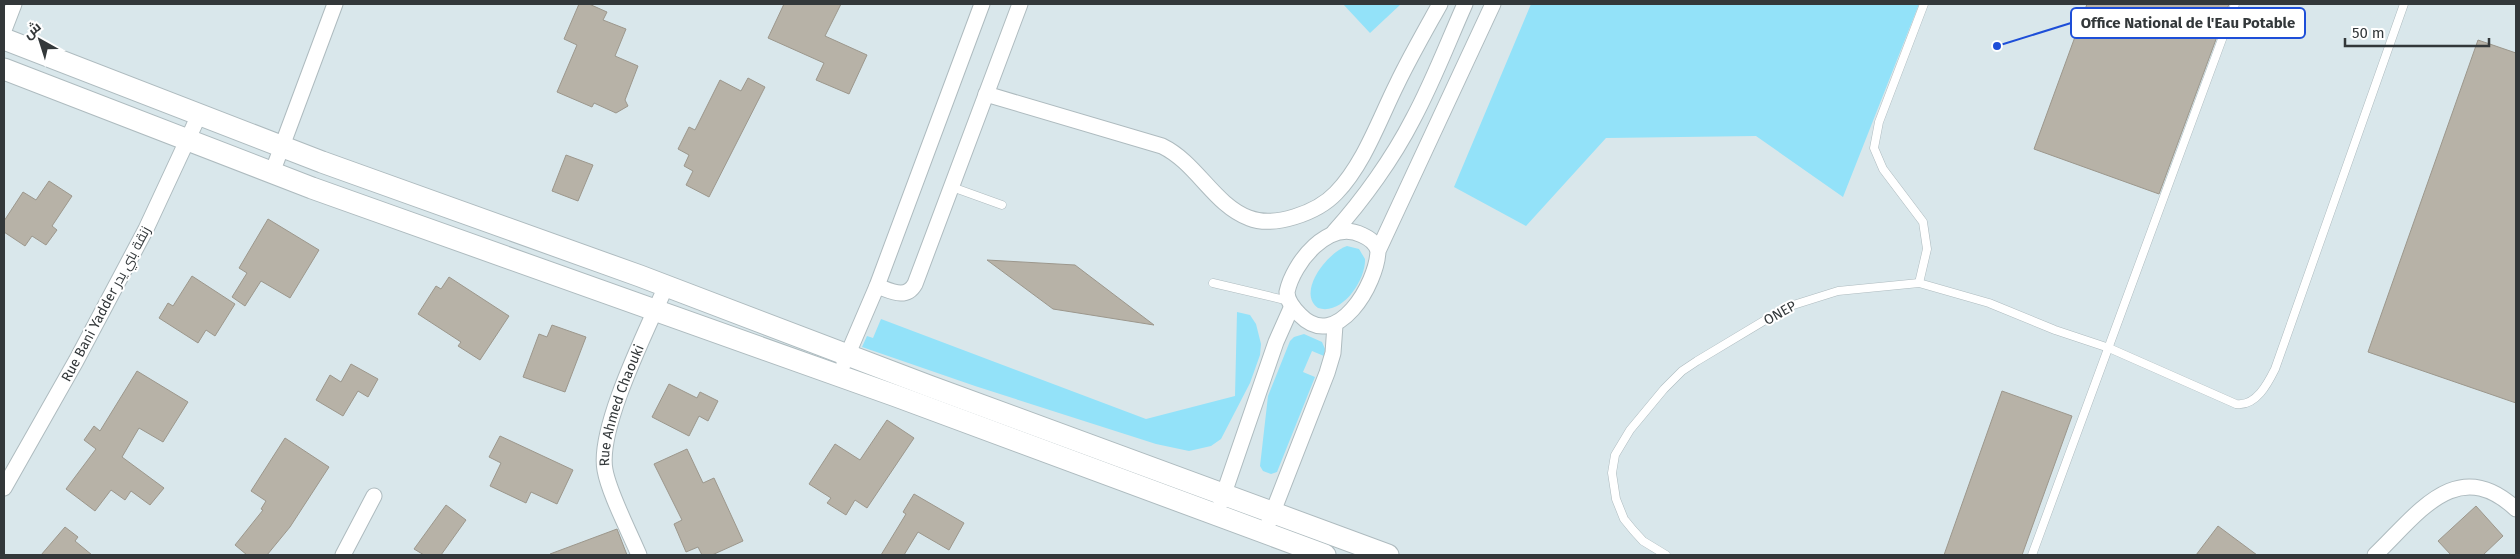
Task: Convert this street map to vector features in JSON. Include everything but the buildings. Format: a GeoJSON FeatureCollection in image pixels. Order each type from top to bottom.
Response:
{"type":"FeatureCollection","features":[{"type":"Feature","properties":{"kind":"street"},"geometry":{"type":"LineString","coordinates":[[4,30],[14,4]]}},
{"type":"Feature","properties":{"kind":"street"},"geometry":{"type":"LineString","coordinates":[[272,173],[335,4]]}},
{"type":"Feature","properties":{"kind":"street"},"geometry":{"type":"LineString","coordinates":[[839,376],[877,286],[982,4]]}},
{"type":"Feature","properties":{"kind":"street"},"geometry":{"type":"LineString","coordinates":[[877,286],[903,294],[912,289],[1020,4]]}},
{"type":"Feature","properties":{"kind":"street"},"geometry":{"type":"LineString","coordinates":[[986,94],[1162,146],[1184,160],[1239,214],[1265,223],[1274,222],[1321,205],[1336,193],[1368,145],[1396,84],[1440,4]]}},
{"type":"Feature","properties":{"kind":"street"},"geometry":{"type":"LineString","coordinates":[[1216,515],[1290,303],[1288,288],[1295,271],[1318,245],[1334,232],[1351,213],[1400,143],[1413,119],[1465,4]]}},
{"type":"Feature","properties":{"kind":"street"},"geometry":{"type":"LineString","coordinates":[[1290,303],[1310,323],[1324,326],[1335,325],[1350,312],[1374,268],[1378,250],[1493,4]]}},
{"type":"Feature","properties":{"kind":"street"},"geometry":{"type":"LineString","coordinates":[[4,39],[282,147],[666,286],[1388,555]]}},
{"type":"Feature","properties":{"kind":"street"},"geometry":{"type":"LineString","coordinates":[[4,69],[272,173],[839,376],[1326,555]]}},
{"type":"Feature","properties":{"kind":"street","name":"Rue Bani Yadder زنقة بني يدر"},"geometry":{"type":"LineString","coordinates":[[4,488],[76,361],[132,255],[199,115]]}},
{"type":"Feature","properties":{"kind":"street"},"geometry":{"type":"LineString","coordinates":[[1334,232],[1348,230],[1358,233],[1373,242],[1378,250]]}},
{"type":"Feature","properties":{"kind":"street","name":"Rue Ahmed Chaouki"},"geometry":{"type":"LineString","coordinates":[[639,555],[606,477],[604,453],[614,411],[666,286]]}},
{"type":"Feature","properties":{"kind":"street"},"geometry":{"type":"LineString","coordinates":[[1265,533],[1327,372],[1333,353],[1335,325]]}},
{"type":"Feature","properties":{"kind":"street"},"geometry":{"type":"LineString","coordinates":[[2375,555],[2424,508],[2452,489],[2470,486],[2491,490],[2516,509]]}},
{"type":"Feature","properties":{"kind":"street"},"geometry":{"type":"LineString","coordinates":[[343,555],[374,496]]}},
{"type":"Feature","properties":{"kind":"lane"},"geometry":{"type":"LineString","coordinates":[[1919,283],[1926,250],[1923,222],[1883,169],[1874,148],[1879,122],[1924,4]]}},
{"type":"Feature","properties":{"kind":"lane"},"geometry":{"type":"LineString","coordinates":[[2032,555],[2235,4]]}},
{"type":"Feature","properties":{"kind":"lane","name":"ONEP"},"geometry":{"type":"LineString","coordinates":[[1666,555],[1643,541],[1624,518],[1616,499],[1612,473],[1615,456],[1630,430],[1657,397],[1682,371],[1787,307],[1838,291],[1919,283],[1989,303],[2055,330],[2109,348],[2236,404],[2248,403],[2264,388],[2275,369],[2404,4]]}},
{"type":"Feature","properties":{"kind":"lane"},"geometry":{"type":"LineString","coordinates":[[952,187],[1002,205]]}},
{"type":"Feature","properties":{"kind":"lane"},"geometry":{"type":"LineString","coordinates":[[1214,283],[1290,303]]}},
{"type":"Feature","properties":{"kind":"shaded area"},"geometry":{"type":"Polygon","coordinates":[[[1343,4],[1401,4],[1370,33],[1343,4]]]}},
{"type":"Feature","properties":{"kind":"shaded area"},"geometry":{"type":"Polygon","coordinates":[[[1531,4],[1919,4],[1843,197],[1756,136],[1606,138],[1526,226],[1454,187],[1531,4]]]}},
{"type":"Feature","properties":{"kind":"shaded area"},"geometry":{"type":"Polygon","coordinates":[[[1347,246],[1359,249],[1365,259],[1357,286],[1344,302],[1336,307],[1318,308],[1312,301],[1312,283],[1317,273],[1331,256],[1347,246]]]}},
{"type":"Feature","properties":{"kind":"shaded area"},"geometry":{"type":"Polygon","coordinates":[[[1237,312],[1250,315],[1256,324],[1261,344],[1260,355],[1250,383],[1221,439],[1211,446],[1189,451],[1156,444],[975,386],[862,347],[867,336],[873,338],[881,319],[1146,419],[1235,396],[1237,312]]]}},
{"type":"Feature","properties":{"kind":"shaded area"},"geometry":{"type":"Polygon","coordinates":[[[1304,334],[1322,342],[1325,349],[1324,356],[1312,351],[1303,372],[1315,377],[1277,472],[1271,474],[1263,471],[1260,466],[1268,396],[1290,341],[1294,337],[1304,334]]]}},
{"type":"Feature","properties":{"kind":"place","name":"Office National de l'Eau Potable"},"geometry":{"type":"Point","coordinates":[1997,46]}}]}
